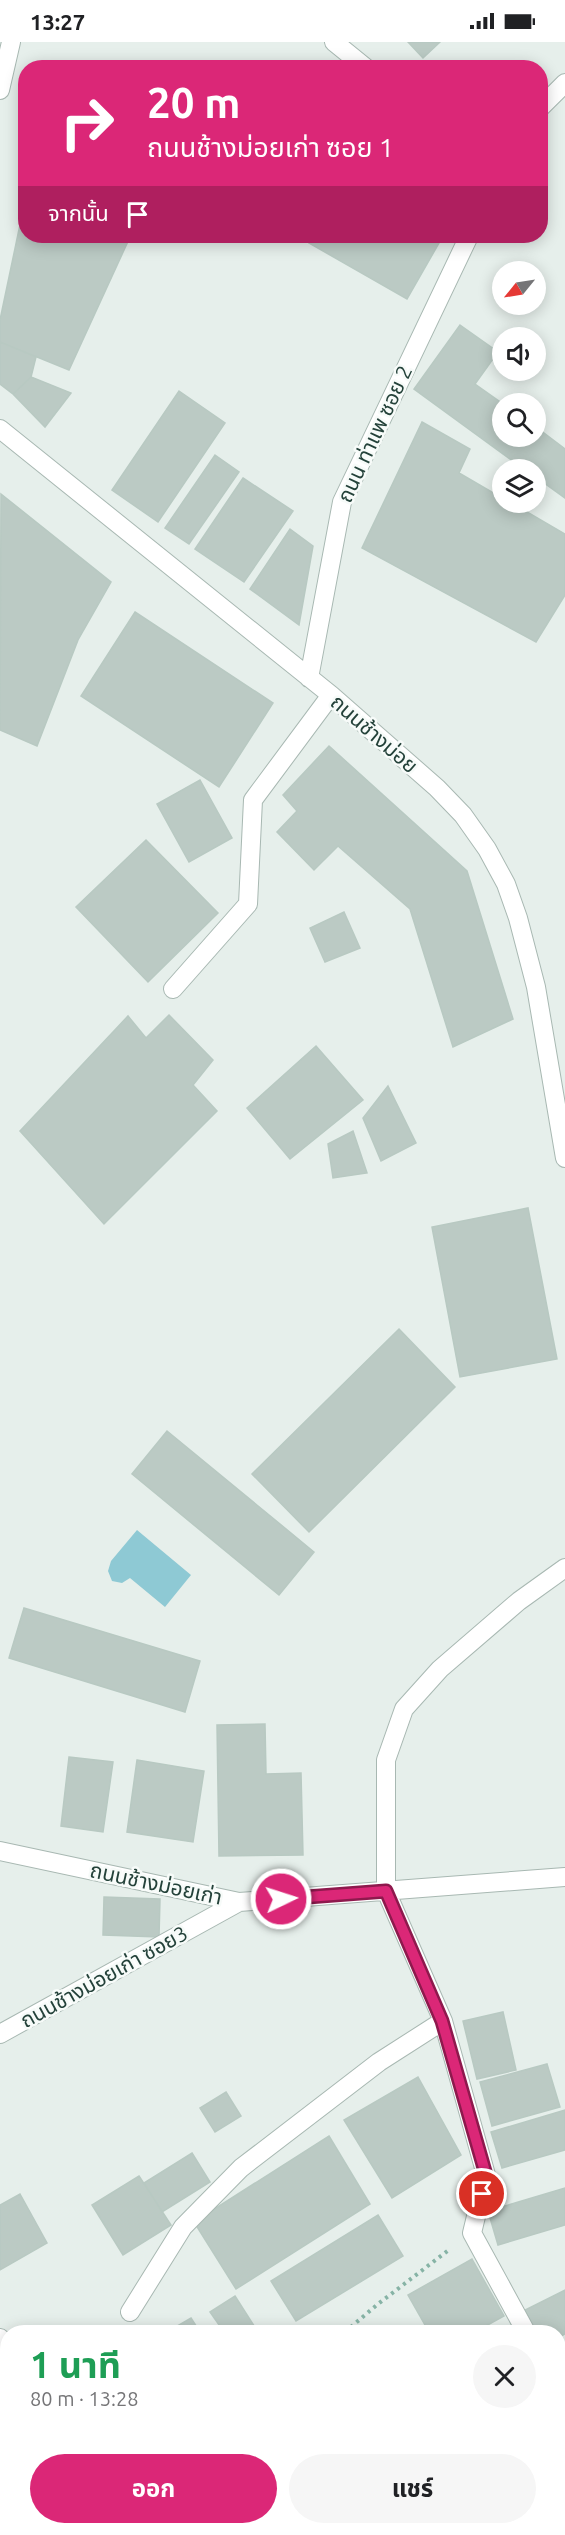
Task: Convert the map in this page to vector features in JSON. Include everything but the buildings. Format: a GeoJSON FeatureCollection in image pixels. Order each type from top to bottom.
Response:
{"type":"FeatureCollection","features":[{"type":"Feature","properties":{"kind":"street"},"geometry":{"type":"LineString","coordinates":[[0,90],[11,42]]}},
{"type":"Feature","properties":{"kind":"street"},"geometry":{"type":"LineString","coordinates":[[334,42],[356,60]]}},
{"type":"Feature","properties":{"kind":"street"},"geometry":{"type":"LineString","coordinates":[[548,100],[565,83]]}},
{"type":"Feature","properties":{"kind":"street","name":"ถนน ท่าแพ ซอย 2"},"geometry":{"type":"LineString","coordinates":[[309,678],[342,502],[466,243]]}},
{"type":"Feature","properties":{"kind":"street","name":"ถนนช้างม่อย"},"geometry":{"type":"LineString","coordinates":[[0,429],[332,695],[463,815],[487,849],[506,884],[518,918],[557,1061],[565,1158]]}},
{"type":"Feature","properties":{"kind":"street"},"geometry":{"type":"LineString","coordinates":[[173,989],[249,904],[253,800],[332,695]]}},
{"type":"Feature","properties":{"kind":"street"},"geometry":{"type":"LineString","coordinates":[[522,2325],[472,2233],[486,2175],[442,2021],[386,1891],[386,1760],[404,1708],[440,1668],[519,1601],[565,1568]]}},
{"type":"Feature","properties":{"kind":"street","name":"ถนนช้างม่อยเก่า"},"geometry":{"type":"LineString","coordinates":[[0,1851],[239,1902],[565,1877]]}},
{"type":"Feature","properties":{"kind":"street","name":"ถนนช้างม่อยเก่า ซอย3"},"geometry":{"type":"LineString","coordinates":[[0,2034],[239,1902]]}},
{"type":"Feature","properties":{"kind":"street"},"geometry":{"type":"LineString","coordinates":[[130,2312],[183,2227],[241,2168],[380,2062],[442,2021]]}},
{"type":"Feature","properties":{"kind":"path"},"geometry":{"type":"LineString","coordinates":[[353,2325],[472,2233]]}},
{"type":"Feature","properties":{"kind":"water"},"geometry":{"type":"Polygon","coordinates":[[[137,1530],[191,1575],[165,1607],[130,1578],[122,1583],[112,1581],[108,1571],[111,1561],[137,1530]]]}},
{"type":"Feature","properties":{"kind":"route"},"geometry":{"type":"LineString","coordinates":[[281,1899],[386,1891],[442,2021],[486,2175],[482,2194]]}}]}
